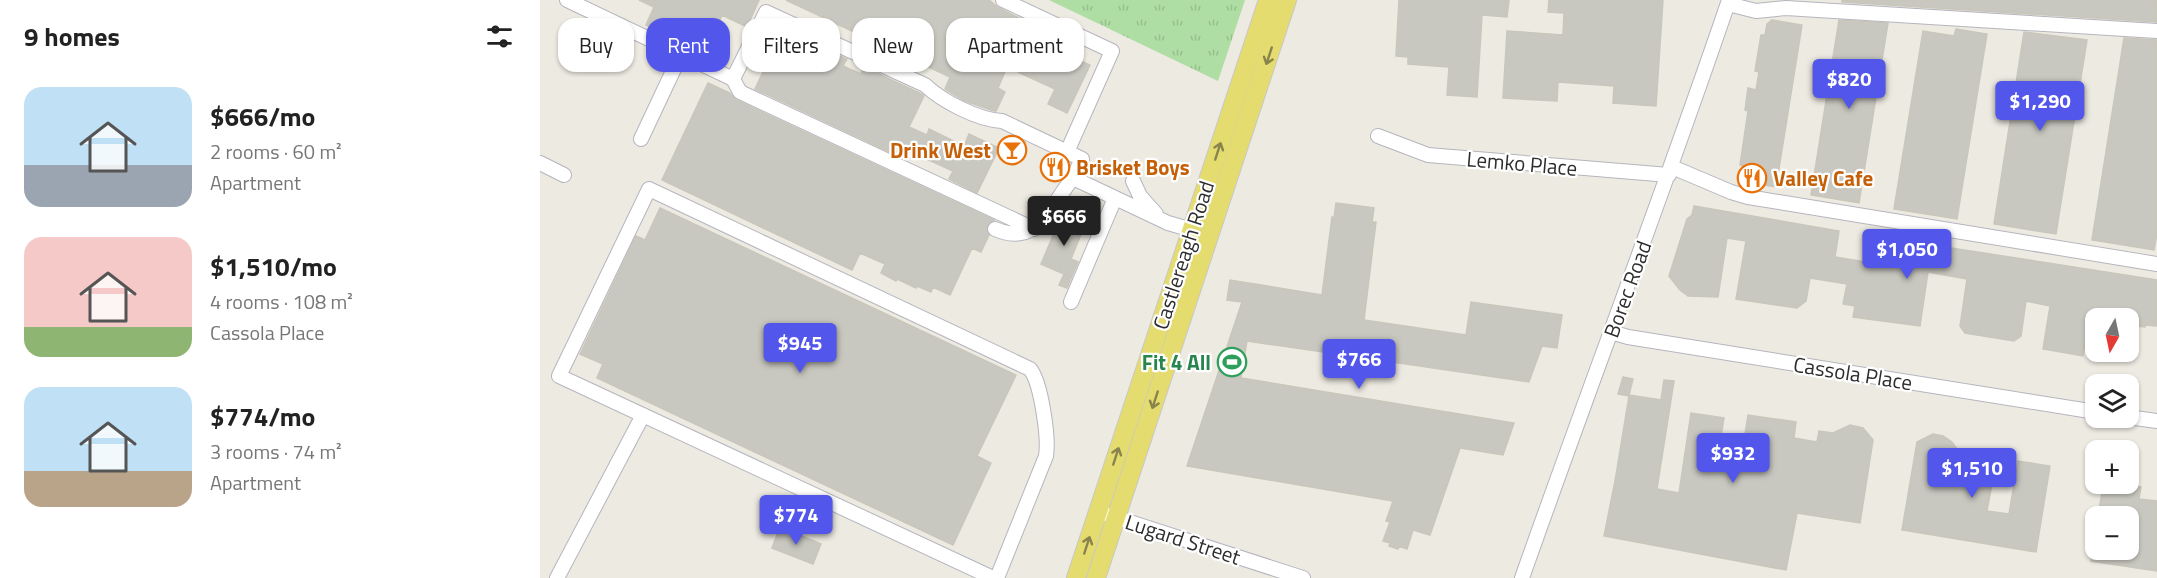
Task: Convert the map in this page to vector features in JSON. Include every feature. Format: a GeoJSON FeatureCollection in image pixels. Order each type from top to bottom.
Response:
{"type":"FeatureCollection","features":[{"type":"Feature","properties":{"kind":"main road","name":"Castlereagh Road"},"geometry":{"type":"LineString","coordinates":[[1076,578],[1268,0]]}},
{"type":"Feature","properties":{"kind":"main road","name":"Castlereagh Road"},"geometry":{"type":"LineString","coordinates":[[1096,578],[1287,0]]}},
{"type":"Feature","properties":{"kind":"street"},"geometry":{"type":"LineString","coordinates":[[567,0],[646,37]]}},
{"type":"Feature","properties":{"kind":"street"},"geometry":{"type":"LineString","coordinates":[[1003,0],[1112,51],[1066,152]]}},
{"type":"Feature","properties":{"kind":"street"},"geometry":{"type":"LineString","coordinates":[[1728,2],[1756,11],[1786,8],[2157,31]]}},
{"type":"Feature","properties":{"kind":"street","name":"Borec Road"},"geometry":{"type":"LineString","coordinates":[[1522,578],[1671,171],[1728,2]]}},
{"type":"Feature","properties":{"kind":"street"},"geometry":{"type":"LineString","coordinates":[[733,79],[766,12],[925,85],[937,96],[990,121],[1002,122],[1082,159],[1045,218],[1034,229],[1013,235],[995,229]]}},
{"type":"Feature","properties":{"kind":"street"},"geometry":{"type":"LineString","coordinates":[[640,139],[672,72]]}},
{"type":"Feature","properties":{"kind":"street"},"geometry":{"type":"LineString","coordinates":[[718,72],[733,79],[740,92],[1034,229]]}},
{"type":"Feature","properties":{"kind":"street","name":"Lemko Place"},"geometry":{"type":"LineString","coordinates":[[1378,136],[1428,155],[1671,171],[1748,197],[2157,264]]}},
{"type":"Feature","properties":{"kind":"street"},"geometry":{"type":"LineString","coordinates":[[540,163],[564,175]]}},
{"type":"Feature","properties":{"kind":"street"},"geometry":{"type":"LineString","coordinates":[[1072,178],[1162,220],[1192,230]]}},
{"type":"Feature","properties":{"kind":"street"},"geometry":{"type":"LineString","coordinates":[[1133,181],[1140,196],[1162,220]]}},
{"type":"Feature","properties":{"kind":"street"},"geometry":{"type":"LineString","coordinates":[[649,189],[1030,369],[1036,380],[1048,446],[1046,456],[995,578],[559,376],[649,189]]}},
{"type":"Feature","properties":{"kind":"street"},"geometry":{"type":"LineString","coordinates":[[1071,302],[1115,198]]}},
{"type":"Feature","properties":{"kind":"street","name":"Cassola Place"},"geometry":{"type":"LineString","coordinates":[[1611,332],[1639,339],[2085,410]]}},
{"type":"Feature","properties":{"kind":"street"},"geometry":{"type":"LineString","coordinates":[[557,578],[643,415]]}},
{"type":"Feature","properties":{"kind":"street"},"geometry":{"type":"LineString","coordinates":[[2139,419],[2157,421]]}},
{"type":"Feature","properties":{"kind":"street","name":"Lugard Street"},"geometry":{"type":"LineString","coordinates":[[1098,512],[1303,578]]}},
{"type":"Feature","properties":{"kind":"green space"},"geometry":{"type":"Polygon","coordinates":[[[1049,0],[1245,0],[1218,81],[1049,0]]]}},
{"type":"Feature","properties":{"kind":"building"},"geometry":{"type":"Polygon","coordinates":[[[639,0],[759,0],[751,18],[742,18],[742,25],[722,15],[721,18],[649,18],[654,7],[639,0]]]}},
{"type":"Feature","properties":{"kind":"building"},"geometry":{"type":"Polygon","coordinates":[[[786,0],[989,0],[1019,18],[946,18],[946,72],[1005,72],[998,88],[1005,92],[996,111],[965,101],[945,89],[950,77],[934,69],[934,18],[852,18],[852,31],[840,25],[840,18],[824,18],[786,0]]]}},
{"type":"Feature","properties":{"kind":"building"},"geometry":{"type":"Polygon","coordinates":[[[1399,0],[1509,0],[1507,17],[1482,15],[1477,97],[1447,95],[1449,67],[1408,64],[1408,57],[1396,56],[1399,0]]]}},
{"type":"Feature","properties":{"kind":"building"},"geometry":{"type":"Polygon","coordinates":[[[1549,0],[1663,0],[1656,106],[1613,103],[1614,86],[1558,82],[1557,101],[1503,98],[1507,31],[1563,35],[1564,13],[1548,12],[1549,0]]]}},
{"type":"Feature","properties":{"kind":"building"},"geometry":{"type":"Polygon","coordinates":[[[1842,0],[2157,0],[2157,22],[1842,2],[1842,0]]]}},
{"type":"Feature","properties":{"kind":"building"},"geometry":{"type":"Polygon","coordinates":[[[1772,20],[1802,25],[1776,187],[1745,182],[1742,177],[1743,166],[1740,165],[1748,111],[1745,110],[1748,88],[1756,90],[1759,72],[1755,71],[1761,35],[1765,35],[1767,24],[1772,20]]]}},
{"type":"Feature","properties":{"kind":"building"},"geometry":{"type":"Polygon","coordinates":[[[1839,20],[1888,23],[1859,203],[1811,195],[1839,20]]]}},
{"type":"Feature","properties":{"kind":"building"},"geometry":{"type":"Polygon","coordinates":[[[1956,29],[1987,34],[1957,219],[1894,209],[1923,31],[1954,36],[1956,29]]]}},
{"type":"Feature","properties":{"kind":"building"},"geometry":{"type":"Polygon","coordinates":[[[2024,32],[2087,40],[2056,234],[1994,224],[2024,32]]]}},
{"type":"Feature","properties":{"kind":"building"},"geometry":{"type":"Polygon","coordinates":[[[2124,38],[2157,40],[2157,234],[2154,250],[2092,240],[2124,38]]]}},
{"type":"Feature","properties":{"kind":"building"},"geometry":{"type":"Polygon","coordinates":[[[840,56],[847,59],[843,66],[852,72],[861,74],[862,72],[875,72],[924,96],[909,127],[927,135],[929,129],[964,146],[969,134],[999,148],[977,193],[949,179],[953,171],[900,147],[896,155],[755,89],[763,72],[840,72],[840,56]]]}},
{"type":"Feature","properties":{"kind":"building"},"geometry":{"type":"Polygon","coordinates":[[[1084,62],[1090,65],[1067,113],[1048,104],[1055,89],[1018,72],[1084,72],[1084,62]]]}},
{"type":"Feature","properties":{"kind":"building"},"geometry":{"type":"Polygon","coordinates":[[[708,83],[730,93],[736,100],[994,220],[987,226],[989,235],[981,252],[972,248],[950,295],[933,287],[931,292],[897,279],[896,281],[881,273],[885,264],[860,253],[852,270],[662,180],[708,83]]]}},
{"type":"Feature","properties":{"kind":"building"},"geometry":{"type":"Polygon","coordinates":[[[1336,203],[1374,208],[1372,222],[1376,222],[1364,320],[1466,335],[1471,302],[1562,315],[1557,348],[1542,346],[1529,382],[1247,341],[1241,378],[1514,423],[1503,455],[1460,448],[1430,535],[1413,530],[1407,549],[1389,546],[1390,543],[1383,541],[1390,522],[1386,521],[1393,501],[1187,466],[1242,302],[1227,300],[1230,280],[1322,295],[1332,217],[1334,218],[1336,203]]]}},
{"type":"Feature","properties":{"kind":"building"},"geometry":{"type":"Polygon","coordinates":[[[1694,206],[1839,231],[1835,257],[1890,266],[1894,239],[2157,280],[2157,326],[2139,326],[2139,308],[2085,308],[2083,356],[2043,349],[2050,306],[2026,301],[2021,336],[2014,341],[1965,333],[1960,326],[1967,279],[1928,272],[1920,326],[1853,317],[1855,306],[1843,304],[1847,284],[1810,278],[1806,301],[1797,308],[1736,299],[1746,241],[1727,238],[1718,297],[1688,296],[1669,276],[1687,219],[1692,215],[1694,206]]]}},
{"type":"Feature","properties":{"kind":"building"},"geometry":{"type":"Polygon","coordinates":[[[660,208],[1016,375],[977,456],[991,463],[953,545],[597,378],[603,364],[580,354],[636,236],[645,240],[660,208]]]}},
{"type":"Feature","properties":{"kind":"building"},"geometry":{"type":"Polygon","coordinates":[[[1063,212],[1086,222],[1071,259],[1078,262],[1067,288],[1059,285],[1064,274],[1041,264],[1063,212]]]}},
{"type":"Feature","properties":{"kind":"building"},"geometry":{"type":"Polygon","coordinates":[[[1623,377],[1633,379],[1629,395],[1661,400],[1664,380],[1674,381],[1657,489],[1679,493],[1691,413],[1724,418],[1717,462],[1740,466],[1748,415],[1796,422],[1794,438],[1817,442],[1819,431],[1833,433],[1850,425],[1863,428],[1873,440],[1860,523],[1797,513],[1786,570],[1604,536],[1629,396],[1618,394],[1623,377]]]}},
{"type":"Feature","properties":{"kind":"building"},"geometry":{"type":"Polygon","coordinates":[[[1933,434],[1943,436],[1952,442],[1957,449],[1955,460],[1974,457],[1990,465],[1994,473],[1987,511],[2009,514],[2018,461],[2050,466],[2036,552],[1902,530],[1917,442],[1933,434]]]}},
{"type":"Feature","properties":{"kind":"building"},"geometry":{"type":"Polygon","coordinates":[[[2139,487],[2141,487],[2139,499],[2157,501],[2157,571],[2091,561],[2139,560],[2139,506],[2100,506],[2102,494],[2139,494],[2139,487]]]}},
{"type":"Feature","properties":{"kind":"building"},"geometry":{"type":"Polygon","coordinates":[[[780,527],[821,544],[813,564],[772,548],[780,527]]]}},
{"type":"Feature","properties":{"kind":"place","name":"Drink West"},"geometry":{"type":"Point","coordinates":[1012,150]}},
{"type":"Feature","properties":{"kind":"place","name":"Brisket Boys"},"geometry":{"type":"Point","coordinates":[1055,167]}},
{"type":"Feature","properties":{"kind":"place","name":"Valley Cafe"},"geometry":{"type":"Point","coordinates":[1752,178]}},
{"type":"Feature","properties":{"kind":"place","name":"Fit 4 All"},"geometry":{"type":"Point","coordinates":[1232,362]}}]}
